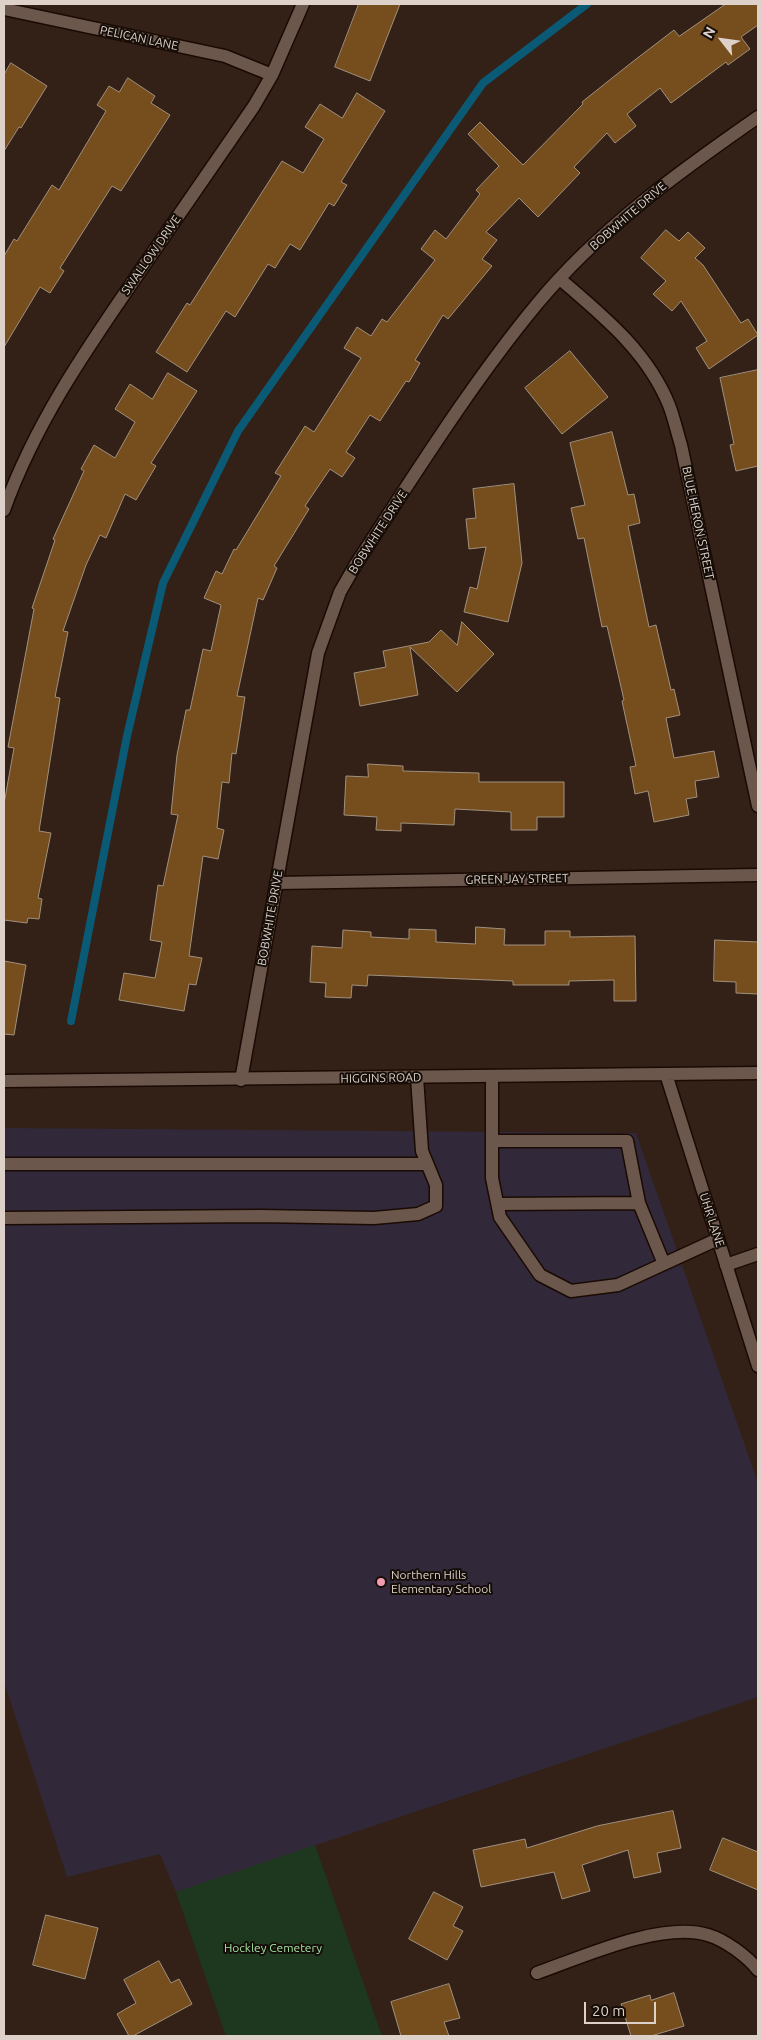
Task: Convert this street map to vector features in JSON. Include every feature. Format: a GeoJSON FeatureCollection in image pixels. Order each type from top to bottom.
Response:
{"type":"FeatureCollection","features":[{"type":"Feature","properties":{"kind":"street","name":"SWALLOW DRIVE"},"geometry":{"type":"LineString","coordinates":[[4,510],[14,482],[45,416],[81,357],[254,106],[272,75],[303,4]]}},
{"type":"Feature","properties":{"kind":"street","name":"PELICAN LANE"},"geometry":{"type":"LineString","coordinates":[[4,9],[225,56],[272,75]]}},
{"type":"Feature","properties":{"kind":"street","name":"BOBWHITE DRIVE"},"geometry":{"type":"LineString","coordinates":[[241,1080],[318,653],[340,592],[356,564],[480,378],[538,303],[602,236],[674,175],[758,117]]}},
{"type":"Feature","properties":{"kind":"street","name":"BLUE HERON STREET"},"geometry":{"type":"LineString","coordinates":[[560,279],[631,344],[646,363],[668,404],[681,445],[758,806]]}},
{"type":"Feature","properties":{"kind":"street","name":"GREEN JAY STREET"},"geometry":{"type":"LineString","coordinates":[[276,883],[758,875]]}},
{"type":"Feature","properties":{"kind":"street","name":"HIGGINS ROAD"},"geometry":{"type":"LineString","coordinates":[[4,1081],[241,1080],[758,1073]]}},
{"type":"Feature","properties":{"kind":"street","name":"UHR LANE"},"geometry":{"type":"LineString","coordinates":[[666,1074],[758,1366]]}},
{"type":"Feature","properties":{"kind":"street"},"geometry":{"type":"LineString","coordinates":[[492,1076],[492,1178],[500,1217],[540,1275],[571,1291],[618,1285],[718,1239]]}},
{"type":"Feature","properties":{"kind":"street"},"geometry":{"type":"LineString","coordinates":[[4,1218],[260,1216],[374,1218],[418,1214],[436,1206],[436,1185],[422,1151],[417,1077]]}},
{"type":"Feature","properties":{"kind":"street"},"geometry":{"type":"LineString","coordinates":[[492,1141],[627,1141],[639,1203],[664,1264]]}},
{"type":"Feature","properties":{"kind":"street"},"geometry":{"type":"LineString","coordinates":[[4,1164],[427,1164]]}},
{"type":"Feature","properties":{"kind":"street"},"geometry":{"type":"LineString","coordinates":[[498,1204],[639,1203]]}},
{"type":"Feature","properties":{"kind":"street"},"geometry":{"type":"LineString","coordinates":[[726,1265],[758,1254]]}},
{"type":"Feature","properties":{"kind":"street"},"geometry":{"type":"LineString","coordinates":[[537,1973],[639,1938],[684,1932],[708,1935],[715,1938],[728,1945],[758,1970]]}},
{"type":"Feature","properties":{"kind":"shaded area","name":"Northern Hills Elementary School"},"geometry":{"type":"Polygon","coordinates":[[[4,1128],[636,1133],[758,1483],[758,1697],[176,1892],[160,1854],[67,1877],[4,1681],[4,1128]]]}},
{"type":"Feature","properties":{"kind":"green space","name":"Hockley Cemetery"},"geometry":{"type":"Polygon","coordinates":[[[315,1845],[382,2036],[226,2036],[176,1892],[315,1845]]]}},
{"type":"Feature","properties":{"kind":"building"},"geometry":{"type":"Polygon","coordinates":[[[359,4],[400,4],[370,81],[335,67],[359,4]]]}},
{"type":"Feature","properties":{"kind":"building"},"geometry":{"type":"Polygon","coordinates":[[[726,4],[758,4],[758,25],[741,37],[750,49],[728,65],[726,62],[671,103],[660,88],[627,114],[636,126],[615,143],[607,133],[574,167],[580,173],[538,217],[519,198],[486,232],[497,240],[482,259],[492,266],[448,319],[443,315],[415,360],[420,363],[409,382],[406,381],[380,421],[370,415],[346,452],[355,458],[342,477],[330,469],[305,506],[309,509],[274,566],[277,568],[263,600],[258,598],[237,696],[245,697],[236,754],[232,753],[229,783],[222,782],[217,828],[224,830],[218,859],[203,856],[189,956],[202,958],[196,985],[189,984],[184,1011],[119,1000],[124,973],[155,978],[162,942],[150,940],[158,885],[163,886],[178,815],[171,814],[177,755],[186,710],[190,710],[203,649],[211,651],[221,605],[204,598],[216,571],[222,574],[234,549],[236,550],[281,476],[275,473],[305,426],[314,432],[361,358],[344,348],[357,327],[371,336],[382,319],[387,322],[435,260],[421,249],[435,230],[446,239],[480,194],[476,190],[499,166],[468,134],[480,122],[523,165],[583,104],[582,102],[631,63],[674,30],[679,36],[726,4]]]}},
{"type":"Feature","properties":{"kind":"building"},"geometry":{"type":"Polygon","coordinates":[[[11,63],[47,86],[4,151],[4,75],[11,63]]]}},
{"type":"Feature","properties":{"kind":"building"},"geometry":{"type":"Polygon","coordinates":[[[128,78],[155,96],[151,103],[170,115],[121,191],[112,186],[60,268],[64,271],[50,293],[40,287],[4,347],[4,256],[14,239],[17,241],[52,185],[59,190],[106,111],[97,105],[109,86],[119,92],[128,78]]]}},
{"type":"Feature","properties":{"kind":"building"},"geometry":{"type":"Polygon","coordinates":[[[357,93],[385,111],[341,182],[347,185],[334,206],[329,203],[300,250],[290,244],[275,268],[268,264],[235,317],[226,311],[187,372],[156,352],[187,303],[190,305],[282,161],[303,173],[324,139],[305,127],[320,104],[342,118],[357,93]]]}},
{"type":"Feature","properties":{"kind":"building"},"geometry":{"type":"Polygon","coordinates":[[[666,230],[679,241],[688,232],[705,248],[695,258],[703,265],[741,323],[748,319],[758,335],[709,369],[696,348],[707,341],[681,301],[672,311],[653,294],[666,281],[641,258],[666,230]]]}},
{"type":"Feature","properties":{"kind":"building"},"geometry":{"type":"Polygon","coordinates":[[[570,351],[608,397],[562,434],[525,388],[570,351]]]}},
{"type":"Feature","properties":{"kind":"building"},"geometry":{"type":"Polygon","coordinates":[[[758,370],[758,466],[736,471],[730,445],[734,444],[720,378],[758,370]]]}},
{"type":"Feature","properties":{"kind":"building"},"geometry":{"type":"Polygon","coordinates":[[[168,373],[197,391],[151,463],[156,466],[136,500],[125,494],[106,538],[100,535],[86,565],[63,631],[68,632],[55,697],[60,698],[39,831],[51,833],[38,898],[42,899],[39,919],[28,918],[27,923],[4,920],[4,804],[14,748],[8,747],[34,609],[32,608],[55,540],[53,539],[84,471],[81,469],[94,445],[115,458],[135,422],[115,409],[130,384],[152,399],[168,373]]]}},
{"type":"Feature","properties":{"kind":"building"},"geometry":{"type":"Polygon","coordinates":[[[612,432],[628,495],[634,494],[640,523],[628,526],[649,627],[656,625],[671,690],[674,689],[680,715],[666,718],[674,758],[714,751],[719,777],[695,781],[697,797],[686,799],[689,815],[654,822],[648,791],[635,794],[630,767],[636,766],[622,701],[624,700],[607,626],[602,627],[584,538],[578,539],[571,508],[585,505],[570,443],[612,432]]]}},
{"type":"Feature","properties":{"kind":"building"},"geometry":{"type":"Polygon","coordinates":[[[514,484],[522,563],[508,622],[464,612],[470,587],[477,589],[486,547],[469,549],[466,519],[476,518],[473,489],[514,484]]]}},
{"type":"Feature","properties":{"kind":"building"},"geometry":{"type":"Polygon","coordinates":[[[462,622],[494,654],[457,692],[410,647],[418,695],[360,706],[354,673],[386,667],[383,651],[429,642],[441,630],[457,645],[462,622]]]}},
{"type":"Feature","properties":{"kind":"building"},"geometry":{"type":"Polygon","coordinates":[[[368,764],[403,766],[403,771],[479,773],[479,782],[564,782],[564,817],[537,817],[537,830],[511,830],[511,812],[455,809],[454,825],[401,823],[401,831],[376,830],[377,817],[344,815],[346,776],[368,777],[368,764]]]}},
{"type":"Feature","properties":{"kind":"building"},"geometry":{"type":"Polygon","coordinates":[[[476,927],[505,929],[504,945],[545,945],[545,931],[570,931],[570,937],[635,936],[636,1001],[614,1001],[614,980],[569,981],[569,985],[513,985],[513,981],[368,975],[367,986],[352,985],[351,998],[325,997],[326,983],[310,982],[312,946],[342,948],[343,930],[371,932],[371,937],[409,939],[409,929],[436,930],[436,942],[475,944],[476,927]]]}},
{"type":"Feature","properties":{"kind":"building"},"geometry":{"type":"Polygon","coordinates":[[[715,940],[758,942],[758,994],[736,993],[736,982],[714,981],[715,940]]]}},
{"type":"Feature","properties":{"kind":"building"},"geometry":{"type":"Polygon","coordinates":[[[4,961],[26,965],[14,1035],[4,1034],[4,961]]]}},
{"type":"Feature","properties":{"kind":"building"},"geometry":{"type":"Polygon","coordinates":[[[673,1811],[681,1848],[657,1853],[661,1872],[634,1878],[628,1850],[582,1865],[590,1891],[562,1899],[554,1872],[481,1887],[473,1850],[525,1839],[527,1848],[597,1826],[673,1811]]]}},
{"type":"Feature","properties":{"kind":"building"},"geometry":{"type":"Polygon","coordinates":[[[723,1838],[758,1852],[758,1890],[710,1870],[723,1838]]]}},
{"type":"Feature","properties":{"kind":"building"},"geometry":{"type":"Polygon","coordinates":[[[434,1892],[463,1907],[453,1926],[463,1931],[447,1960],[409,1939],[434,1892]]]}},
{"type":"Feature","properties":{"kind":"building"},"geometry":{"type":"Polygon","coordinates":[[[46,1915],[98,1928],[85,1979],[33,1965],[46,1915]]]}},
{"type":"Feature","properties":{"kind":"building"},"geometry":{"type":"Polygon","coordinates":[[[159,1961],[171,1983],[179,1979],[192,2004],[133,2036],[129,2036],[117,2014],[136,2003],[124,1980],[159,1961]]]}},
{"type":"Feature","properties":{"kind":"building"},"geometry":{"type":"Polygon","coordinates":[[[449,1984],[460,2018],[444,2022],[449,2036],[401,2036],[391,2002],[449,1984]]]}},
{"type":"Feature","properties":{"kind":"building"},"geometry":{"type":"Polygon","coordinates":[[[674,1993],[684,2026],[651,2036],[631,2036],[621,2004],[650,1995],[651,2000],[674,1993]]]}},
{"type":"Feature","properties":{"kind":"waterway"},"geometry":{"type":"LineString","coordinates":[[71,1021],[127,736],[163,583],[238,431],[483,83],[587,4]]}},
{"type":"Feature","properties":{"kind":"place","name":"Northern Hills Elementary School"},"geometry":{"type":"Point","coordinates":[381,1582]}}]}
